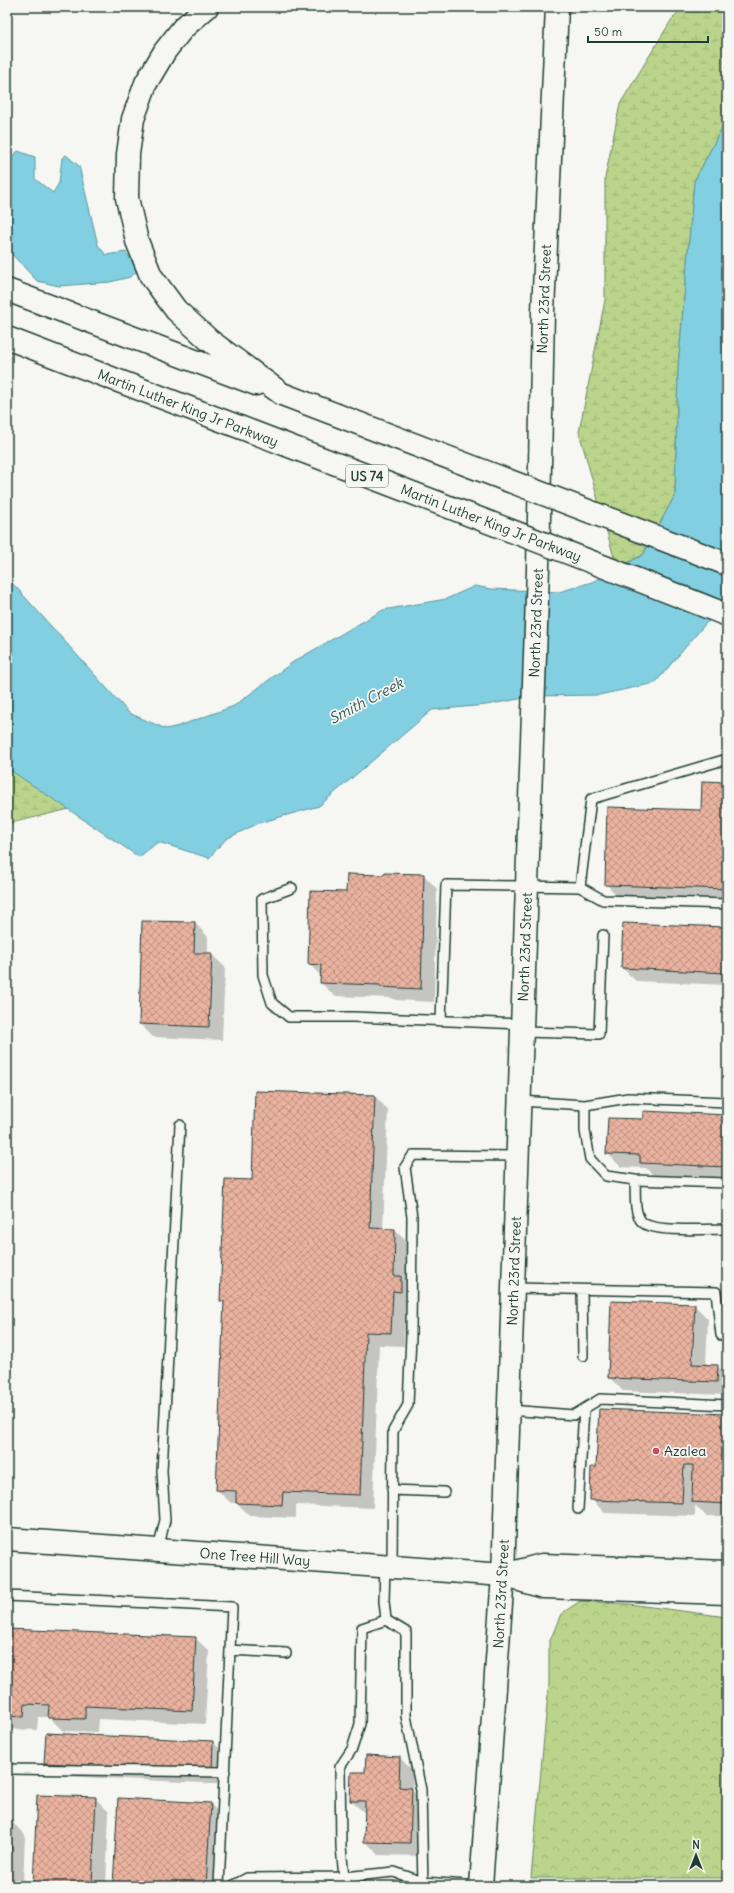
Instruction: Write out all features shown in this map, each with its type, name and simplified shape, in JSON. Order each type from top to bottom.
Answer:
[{"type":"main road","points":[[207,7],[183,28],[165,51],[146,83],[133,119],[128,154],[127,198],[137,241],[151,276],[176,310],[208,340],[282,394]]},
{"type":"main road","name":"North 23rd Street","points":[[481,1886],[503,1575],[533,729],[543,311],[557,7]]},
{"type":"main road","points":[[7,290],[727,564]]},
{"type":"main road","name":"Martin Luther King Jr Parkway","points":[[7,338],[222,422],[583,557],[727,615]]},
{"type":"main road","name":"One Tree Hill Way","points":[[7,1539],[503,1575]]},
{"type":"main road","points":[[503,1575],[542,1565],[727,1572]]},
{"type":"main road","points":[[503,1575],[543,1587],[727,1592]]},
{"type":"lane","points":[[580,887],[592,799],[727,759]]},
{"type":"lane","points":[[440,1021],[446,885],[476,884],[527,887],[580,887],[603,900],[727,904]]},
{"type":"lane","points":[[292,888],[262,900],[263,975],[272,1003],[289,1017],[354,1017],[440,1021],[599,1034],[602,935]]},
{"type":"lane","points":[[520,1101],[585,1105],[628,1098],[727,1102]]},
{"type":"lane","points":[[585,1105],[585,1131],[590,1159],[606,1176],[635,1180],[727,1183]]},
{"type":"lane","points":[[158,1550],[165,1520],[162,1471],[180,1125]]},
{"type":"lane","points":[[386,1620],[384,1601],[388,1566],[393,1431],[408,1405],[411,1336],[412,1217],[405,1167],[413,1155],[518,1156]]},
{"type":"lane","points":[[635,1180],[637,1212],[643,1222],[655,1228],[727,1229]]},
{"type":"lane","points":[[513,1288],[716,1292],[721,1334]]},
{"type":"lane","points":[[582,1290],[583,1356]]},
{"type":"lane","points":[[509,1410],[574,1415],[600,1399],[727,1405]]},
{"type":"lane","points":[[578,1509],[584,1409]]},
{"type":"lane","points":[[392,1490],[444,1492]]},
{"type":"lane","points":[[7,1596],[232,1607],[219,1886]]},
{"type":"lane","points":[[344,1877],[341,1847],[340,1768],[352,1749],[360,1724],[362,1628],[386,1620],[406,1632],[406,1716],[422,1790],[422,1885]]},
{"type":"lane","points":[[230,1650],[286,1653]]},
{"type":"lane","points":[[7,1769],[225,1772]]},
{"type":"lane","points":[[232,1886],[247,1878],[344,1877],[394,1872],[422,1885],[481,1886]]},
{"type":"lane","points":[[344,1877],[360,1886]]},
{"type":"green space","points":[[683,7],[727,7],[727,118],[694,182],[678,368],[675,495],[643,555],[617,568],[579,432],[605,300],[605,178],[620,104],[672,19]]},
{"type":"green space","points":[[7,768],[15,772],[69,809],[7,824]]},
{"type":"green space","points":[[580,1601],[629,1604],[727,1617],[727,1878],[531,1878],[549,1683],[549,1643],[561,1614]]},
{"type":"water","name":"Smith Creek","points":[[727,118],[727,609],[706,623],[655,683],[599,695],[535,696],[486,705],[432,710],[319,806],[259,823],[226,839],[209,858],[158,842],[139,857],[7,768],[7,579],[15,586],[129,713],[166,729],[179,726],[234,706],[293,662],[383,610],[446,599],[475,586],[491,589],[559,592],[592,582],[643,555],[675,495],[678,368],[694,182]]},
{"type":"water","points":[[18,151],[35,157],[35,179],[53,193],[59,183],[62,158],[66,155],[79,166],[98,245],[106,255],[126,252],[138,271],[130,277],[110,282],[59,286],[37,281],[7,249],[7,194],[9,191],[12,157]]},
{"type":"building","points":[[702,781],[727,782],[727,889],[605,885],[607,807],[701,810]]},
{"type":"building","points":[[384,873],[424,874],[421,989],[380,987],[380,985],[320,983],[321,965],[308,964],[310,891],[346,892],[347,874],[384,875]]},
{"type":"building","points":[[142,921],[195,922],[194,953],[212,953],[209,1027],[139,1024]]},
{"type":"building","points":[[623,923],[727,927],[727,973],[621,968]]},
{"type":"building","points":[[255,1091],[375,1095],[370,1228],[395,1229],[394,1276],[401,1276],[401,1292],[393,1291],[391,1333],[366,1332],[360,1495],[283,1492],[282,1505],[236,1503],[236,1491],[216,1490],[224,1301],[220,1301],[225,1179],[252,1180]]},
{"type":"building","points":[[643,1111],[727,1115],[727,1167],[640,1163],[640,1155],[606,1154],[608,1118],[643,1119]]},
{"type":"building","points":[[611,1301],[695,1304],[692,1364],[718,1365],[717,1382],[608,1378]]},
{"type":"building","points":[[599,1409],[727,1414],[727,1504],[692,1502],[693,1465],[684,1465],[682,1503],[590,1500],[591,1467],[596,1467]]},
{"type":"building","points":[[7,1629],[196,1637],[192,1711],[85,1706],[85,1719],[48,1718],[49,1705],[25,1704],[24,1717],[7,1716]]},
{"type":"building","points":[[46,1733],[213,1741],[212,1771],[44,1763]]},
{"type":"building","points":[[366,1755],[400,1757],[399,1787],[412,1788],[410,1843],[364,1842],[365,1801],[350,1801],[351,1772],[365,1772]]},
{"type":"building","points":[[37,1795],[96,1797],[92,1886],[33,1886]]},
{"type":"building","points":[[118,1798],[211,1803],[206,1886],[113,1886]]},
{"type":"building","points":[[7,1820],[12,1820],[10,1886],[7,1886]]},
{"type":"place","name":"Azalea","points":[[656,1451]]}]
